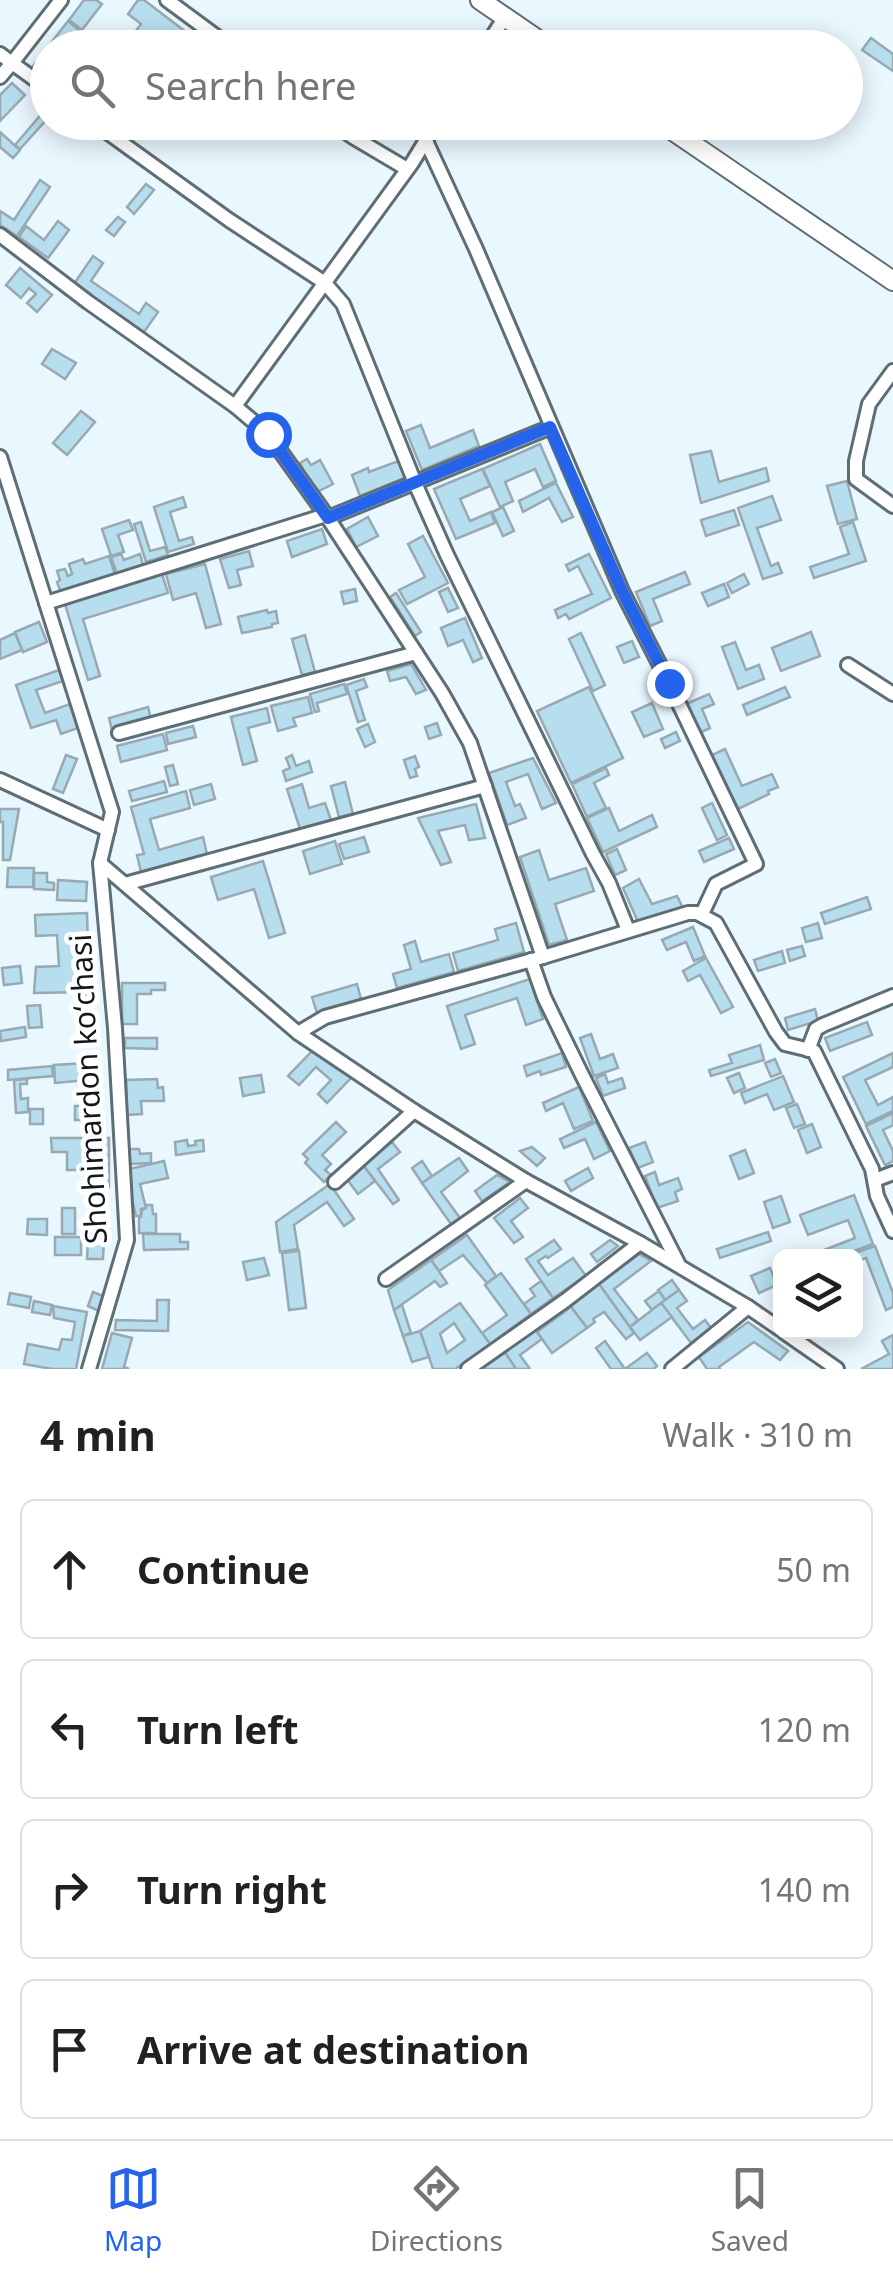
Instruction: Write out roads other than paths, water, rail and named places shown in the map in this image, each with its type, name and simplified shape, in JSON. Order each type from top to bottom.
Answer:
[{"type":"main road","points":[[480,0],[525,30]]},
{"type":"main road","points":[[686,140],[893,282]]},
{"type":"street","points":[[33,30],[61,0]]},
{"type":"street","points":[[167,0],[208,30]]},
{"type":"street","points":[[496,30],[505,16]]},
{"type":"street","points":[[0,77],[6,59],[30,33]]},
{"type":"street","points":[[6,59],[30,76]]},
{"type":"street","points":[[118,140],[229,220],[326,282],[343,304],[447,555],[610,883],[628,930]]},
{"type":"street","points":[[356,140],[407,169]]},
{"type":"street","points":[[235,406],[426,141]]},
{"type":"street","points":[[426,141],[622,591],[756,864],[716,884],[702,914]]},
{"type":"street","points":[[0,234],[268,434],[327,516],[470,744],[537,958],[544,997],[680,1267]]},
{"type":"street","points":[[893,371],[869,404],[856,461],[856,479],[893,506]]},
{"type":"street","points":[[46,602],[327,516],[550,427]]},
{"type":"street","points":[[0,457],[112,812],[108,830],[0,780]]},
{"type":"street","points":[[119,734],[416,653]]},
{"type":"street","points":[[848,664],[893,694]]},
{"type":"street","points":[[125,884],[485,786]]},
{"type":"street","name":"Shohimardon koʻchasi","points":[[90,1369],[127,1240],[100,863],[108,830]]},
{"type":"street","points":[[100,863],[298,1033],[526,1181],[640,1243],[773,1324]]},
{"type":"street","points":[[298,1033],[324,1018],[688,913],[702,914],[716,924],[785,1044],[814,1052],[872,1169],[877,1196],[893,1231]]},
{"type":"street","points":[[808,1050],[822,1025],[893,996]]},
{"type":"street","points":[[335,1182],[414,1111]]},
{"type":"street","points":[[874,1180],[893,1173]]},
{"type":"street","points":[[386,1279],[526,1181]]},
{"type":"street","points":[[468,1369],[640,1243]]},
{"type":"street","points":[[672,1369],[748,1307]]},
{"type":"street","points":[[795,1339],[837,1369]]}]
